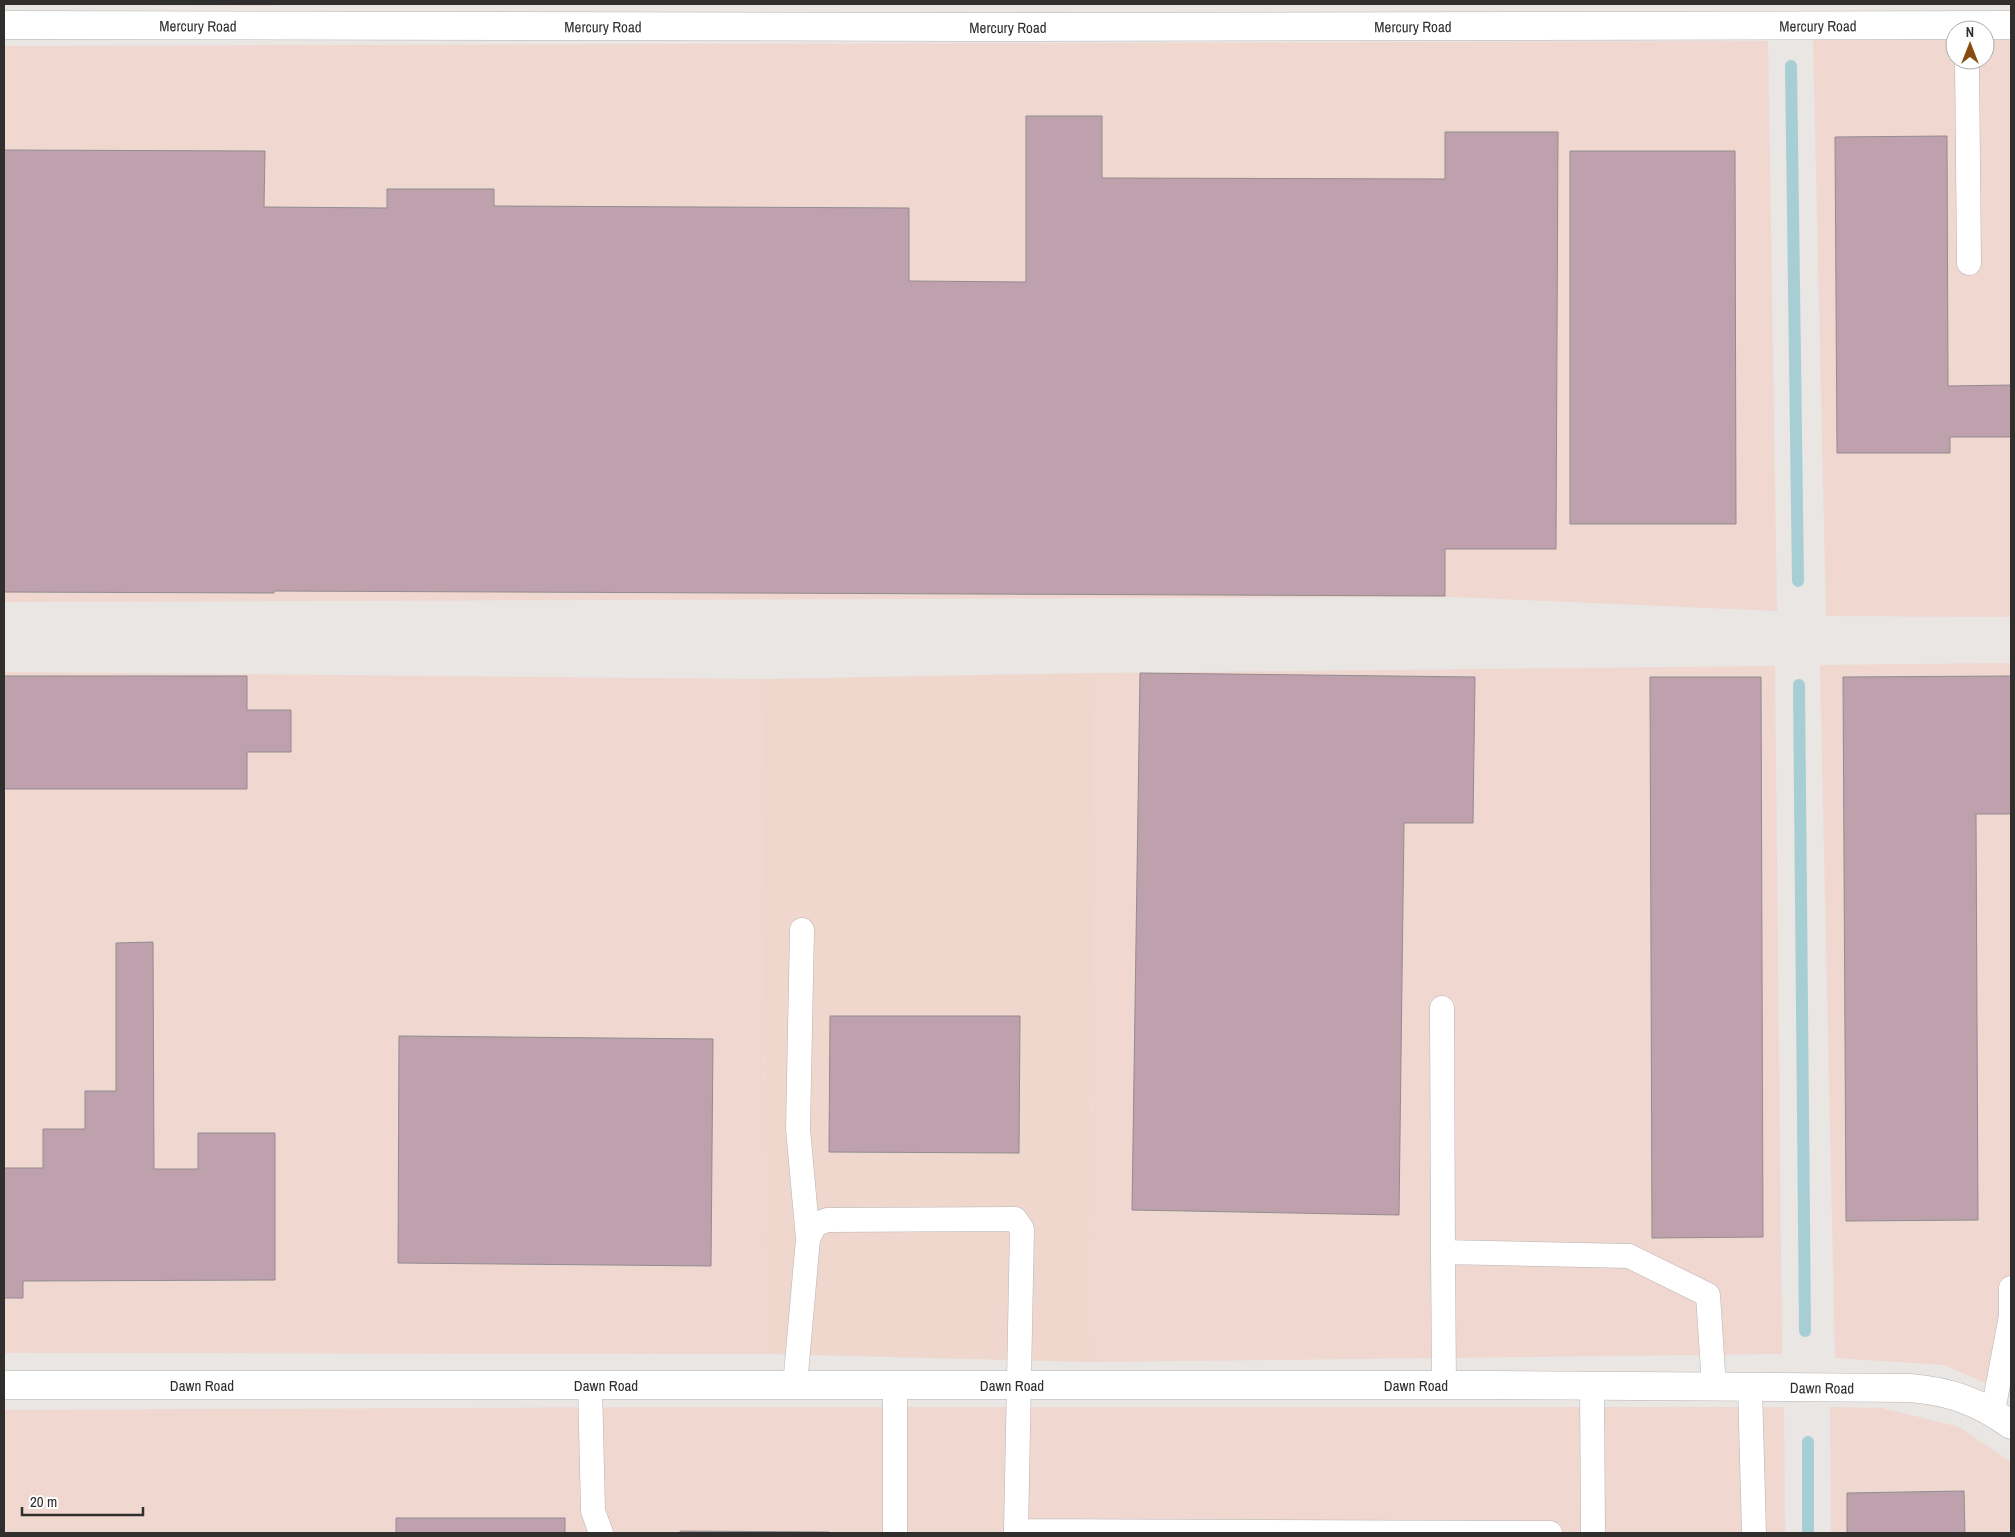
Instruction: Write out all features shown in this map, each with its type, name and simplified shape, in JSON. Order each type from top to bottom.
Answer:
[{"type":"street","name":"Mercury Road","points":[[4,25],[1945,27]]},
{"type":"street","name":"Mercury Road","points":[[1995,26],[2011,25]]},
{"type":"street","name":"Dawn Road","points":[[4,1386],[1592,1385],[1750,1387],[1936,1390],[1962,1397],[2002,1418]]},
{"type":"lane","points":[[1967,70],[1969,262]]},
{"type":"lane","points":[[795,1385],[808,1239],[798,1129],[802,930]]},
{"type":"lane","points":[[1442,1008],[1444,1385]]},
{"type":"lane","points":[[808,1239],[815,1224],[827,1220],[1014,1218],[1022,1229],[1016,1532],[1550,1533]]},
{"type":"lane","points":[[1443,1252],[1629,1256],[1708,1295],[1714,1387]]},
{"type":"lane","points":[[2002,1418],[2011,1316],[2011,1288]]},
{"type":"lane","points":[[590,1385],[593,1511],[602,1533]]},
{"type":"lane","points":[[895,1385],[895,1533]]},
{"type":"lane","points":[[1592,1385],[1592,1533]]},
{"type":"lane","points":[[1750,1387],[1754,1533]]},
{"type":"shaded area","points":[[275,4],[275,6],[96,5]]},
{"type":"shaded area","points":[[1813,37],[1945,39],[1945,70],[1995,70],[1995,40],[2011,40],[2011,617],[1826,616]]},
{"type":"shaded area","points":[[1768,41],[1777,611],[1454,597],[4,602],[4,46]]},
{"type":"shaded area","points":[[2011,663],[2011,1394],[1944,1365],[1835,1358],[1820,665]]},
{"type":"shaded area","points":[[1775,666],[1782,1354],[1090,1362],[1094,673]]},
{"type":"shaded area","points":[[4,672],[761,679],[767,1354],[4,1353]]},
{"type":"shaded area","points":[[1094,673],[1090,1362],[767,1354],[761,679]]},
{"type":"shaded area","points":[[673,1407],[1784,1407],[1785,1533],[4,1533],[4,1410]]},
{"type":"shaded area","points":[[1830,1407],[1882,1408],[1959,1427],[2011,1462],[2011,1533],[1831,1533]]},
{"type":"building","points":[[1026,116],[1102,116],[1102,178],[1445,179],[1445,132],[1558,132],[1556,549],[1445,549],[1445,596],[274,591],[274,593],[4,592],[4,150],[265,151],[264,207],[387,208],[387,189],[494,189],[494,206],[909,208],[909,281],[1026,282]]},
{"type":"building","points":[[1947,136],[1948,386],[2011,385],[2011,437],[1950,437],[1950,453],[1837,453],[1835,137]]},
{"type":"building","points":[[1570,151],[1735,151],[1736,524],[1570,524]]},
{"type":"building","points":[[1140,673],[1475,677],[1473,823],[1404,823],[1399,1215],[1132,1210]]},
{"type":"building","points":[[4,676],[247,676],[247,710],[291,710],[291,752],[247,752],[247,789],[4,789]]},
{"type":"building","points":[[2011,676],[2011,814],[1976,814],[1978,1220],[1846,1221],[1843,677]]},
{"type":"building","points":[[1650,677],[1761,677],[1763,1237],[1652,1238]]},
{"type":"building","points":[[153,942],[154,1169],[198,1169],[198,1133],[275,1133],[275,1280],[23,1281],[23,1298],[4,1298],[4,1168],[43,1168],[43,1129],[85,1129],[85,1091],[116,1091],[116,943]]},
{"type":"building","points":[[830,1016],[1020,1016],[1019,1153],[829,1152]]},
{"type":"building","points":[[399,1036],[713,1039],[711,1266],[398,1263]]},
{"type":"building","points":[[1964,1491],[1965,1533],[1847,1533],[1847,1493]]},
{"type":"building","points":[[396,1518],[565,1518],[565,1533],[396,1533]]},
{"type":"building","points":[[680,1531],[829,1532],[829,1533],[680,1533]]},
{"type":"waterway","points":[[1791,66],[1798,581]]},
{"type":"waterway","points":[[1799,685],[1805,1331]]},
{"type":"waterway","points":[[1808,1442],[1808,1533]]}]
